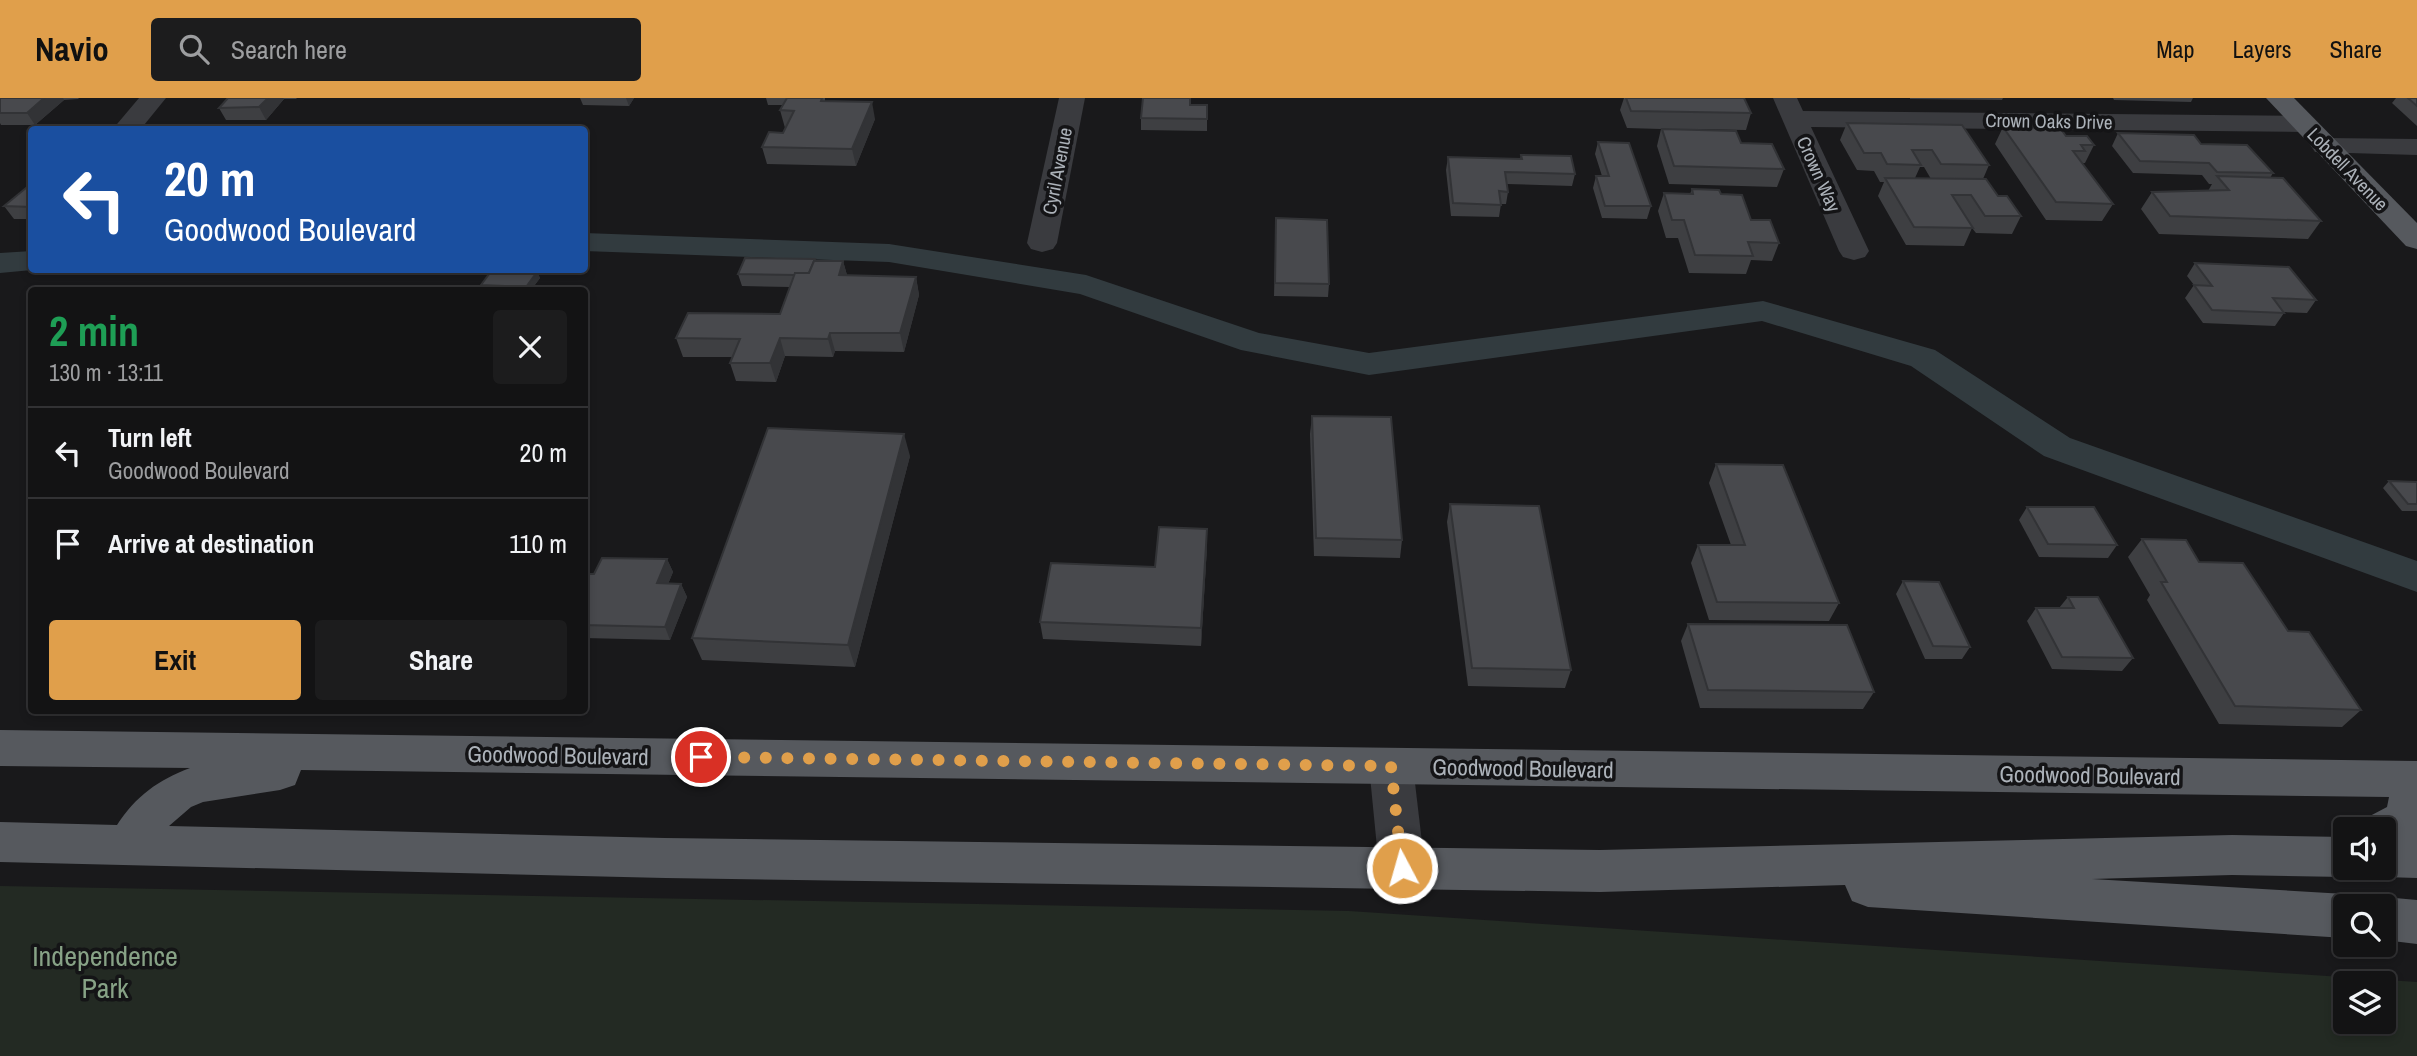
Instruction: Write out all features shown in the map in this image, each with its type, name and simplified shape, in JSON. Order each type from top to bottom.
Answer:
[{"type":"main road","name":"Lobdell Avenue","points":[[2279,98],[2417,240]]},
{"type":"main road","name":"Goodwood Boulevard","points":[[0,748],[2415,779]]},
{"type":"main road","points":[[130,844],[157,806],[199,782],[421,754]]},
{"type":"main road","points":[[2396,829],[2408,816],[2415,779]]},
{"type":"main road","points":[[2232,855],[2333,839]]},
{"type":"main road","points":[[0,842],[665,858],[1601,871],[2232,855],[2333,857]]},
{"type":"main road","points":[[2396,857],[2417,858]]},
{"type":"main road","points":[[1601,871],[2333,915]]},
{"type":"main road","points":[[2396,920],[2417,922]]},
{"type":"street","points":[[128,126],[153,98]]},
{"type":"street","name":"Cyril Avenue","points":[[1042,243],[1072,98]]},
{"type":"street","name":"Crown Oaks Drive","points":[[1789,108],[2304,124]]},
{"type":"street","name":"Crown Way","points":[[1789,108],[1854,251]]},
{"type":"street","points":[[2325,146],[2417,147]]},
{"type":"street","points":[[1391,766],[1402,868]]},
{"type":"green space","name":"Independence Park","points":[[0,886],[1349,911],[2333,976],[2333,1034],[2396,1034],[2396,981],[2417,982],[2417,1056],[0,1056]]},
{"type":"building","points":[[0,98],[44,98],[27,113],[0,113]]},
{"type":"building","points":[[228,98],[268,98],[259,107],[219,108]]},
{"type":"building","points":[[787,98],[872,102],[852,149],[762,147],[769,132],[783,133],[794,111],[780,110]]},
{"type":"building","points":[[1143,98],[1190,98],[1190,105],[1207,105],[1207,119],[1141,118]]},
{"type":"building","points":[[1626,98],[1744,98],[1751,113],[1631,111]]},
{"type":"building","points":[[2408,98],[2417,98],[2417,106]]},
{"type":"building","points":[[1847,123],[1962,125],[1989,165],[1941,164],[1932,150],[1912,150],[1921,165],[1887,164],[1881,153],[1864,153]]},
{"type":"building","points":[[2003,127],[2060,128],[2066,136],[2087,136],[2094,145],[2081,145],[2085,151],[2073,151],[2113,204],[2056,202]]},
{"type":"building","points":[[1662,129],[1736,131],[1741,143],[1772,144],[1784,169],[1674,166]]},
{"type":"building","points":[[2118,133],[2194,135],[2201,144],[2247,145],[2273,173],[2217,172],[2209,163],[2140,161]]},
{"type":"building","points":[[1598,142],[1629,143],[1651,206],[1605,206],[1596,176],[1609,176]]},
{"type":"building","points":[[1521,155],[1571,156],[1575,174],[1505,172],[1508,192],[1499,191],[1501,205],[1453,203],[1448,157],[1522,159]]},
{"type":"building","points":[[2217,176],[2283,178],[2321,221],[2170,216],[2152,192],[2229,190]]},
{"type":"building","points":[[1885,178],[1986,179],[1998,196],[2007,196],[2021,216],[1985,216],[1971,195],[1952,195],[1973,228],[1914,227]]},
{"type":"building","points":[[28,186],[28,207],[4,206]]},
{"type":"building","points":[[1692,189],[1719,190],[1721,194],[1742,195],[1751,220],[1770,220],[1779,243],[1748,242],[1753,256],[1695,255],[1684,220],[1672,220],[1664,193],[1693,194]]},
{"type":"building","points":[[1276,218],[1327,220],[1329,284],[1275,283]]},
{"type":"building","points":[[745,258],[815,259],[809,273],[738,274]]},
{"type":"building","points":[[814,261],[843,261],[839,275],[916,277],[900,333],[830,333],[828,339],[780,338],[770,363],[730,363],[740,339],[676,338],[688,313],[780,314],[795,273],[809,273]]},
{"type":"building","points":[[2195,263],[2289,267],[2316,300],[2273,298],[2284,313],[2212,310],[2194,285],[2212,286]]},
{"type":"building","points":[[490,273],[536,273],[526,287],[481,285]]},
{"type":"building","points":[[1312,416],[1391,417],[1402,540],[1316,538]]},
{"type":"building","points":[[768,428],[904,434],[848,645],[692,638]]},
{"type":"building","points":[[1716,464],[1783,465],[1839,603],[1717,602],[1698,545],[1745,545]]},
{"type":"building","points":[[2389,481],[2417,482],[2417,504],[2408,504]]},
{"type":"building","points":[[1450,504],[1539,506],[1571,670],[1472,668]]},
{"type":"building","points":[[2027,507],[2094,507],[2117,545],[2048,544]]},
{"type":"building","points":[[1159,527],[1207,529],[1201,628],[1040,622],[1051,563],[1155,567]]},
{"type":"building","points":[[2142,539],[2186,540],[2199,562],[2243,563],[2288,631],[2309,632],[2361,710],[2235,706],[2161,582],[2167,582]]},
{"type":"building","points":[[602,558],[667,559],[657,583],[681,584],[665,627],[588,625],[588,574],[594,574]]},
{"type":"building","points":[[1903,581],[1939,582],[1970,647],[1933,646]]},
{"type":"building","points":[[2068,597],[2098,597],[2133,658],[2062,657],[2036,608],[2074,608]]},
{"type":"building","points":[[1688,624],[1847,625],[1874,692],[1708,690]]},
{"type":"waterway","points":[[588,242],[889,253],[1086,285],[1253,343],[1369,364],[1763,311],[1923,358],[2057,447],[2417,577]]},
{"type":"waterway","points":[[0,263],[28,260]]},
{"type":"route","points":[[701,757],[1391,766],[1402,868]]}]
